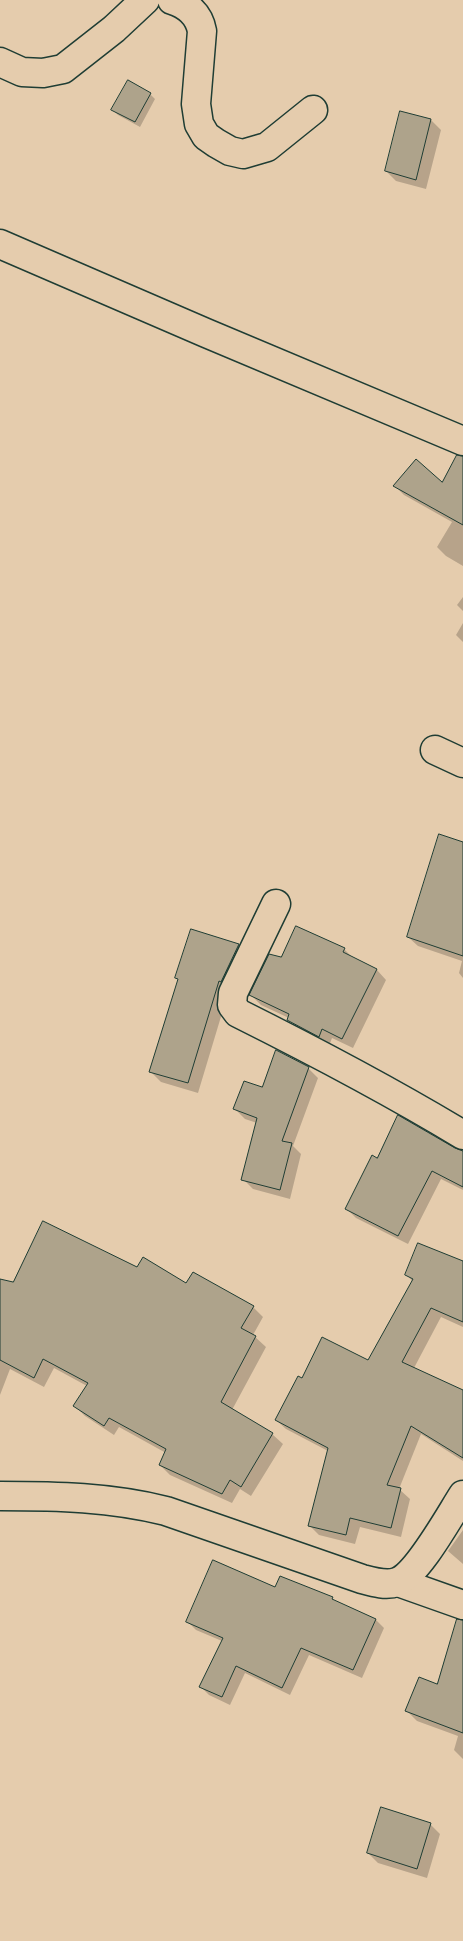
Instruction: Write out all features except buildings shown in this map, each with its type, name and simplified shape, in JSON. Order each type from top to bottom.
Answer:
[{"type":"street","points":[[0,62],[22,72],[43,73],[63,69],[114,29],[145,0]]},
{"type":"street","points":[[172,0],[193,12],[200,20],[202,31],[196,104],[199,124],[206,136],[230,151],[243,154],[267,147],[313,110]]},
{"type":"street","points":[[0,244],[206,333],[463,440]]},
{"type":"street","points":[[436,750],[463,763]]},
{"type":"street","points":[[276,904],[233,994],[232,1005],[238,1013],[307,1047],[403,1099],[463,1135]]},
{"type":"street","points":[[398,1582],[412,1570],[424,1554],[463,1495]]},
{"type":"street","points":[[0,1496],[60,1496],[117,1500],[140,1504],[166,1511],[362,1579],[383,1584],[398,1582],[463,1605]]}]
